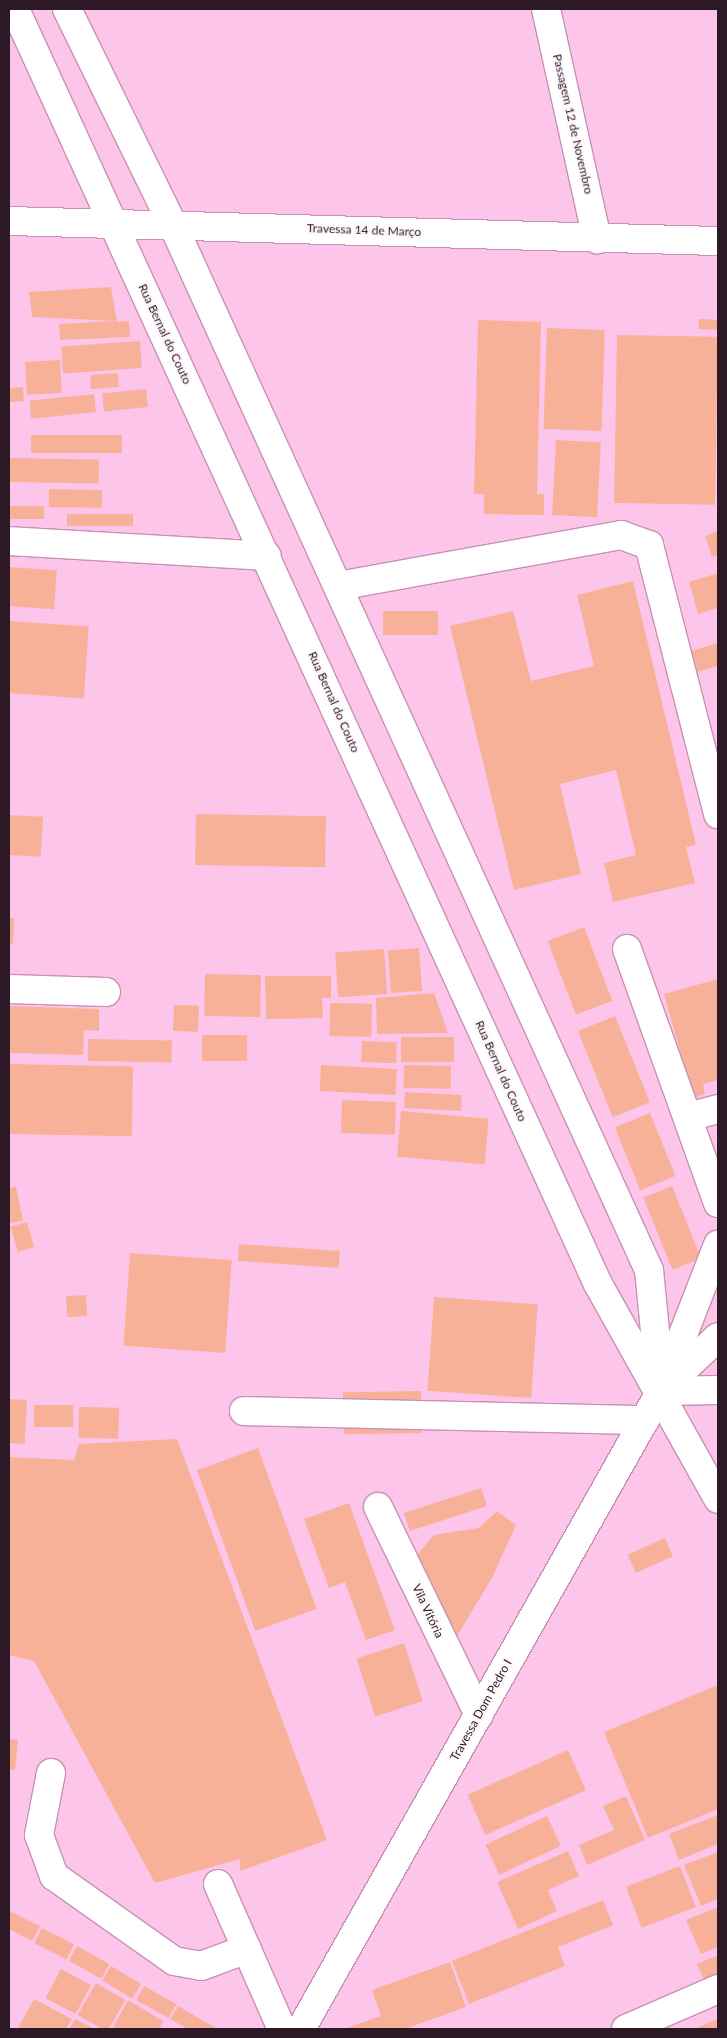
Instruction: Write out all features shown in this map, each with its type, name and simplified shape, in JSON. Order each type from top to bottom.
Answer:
[{"type":"street","name":"Rua Bernal do Couto","points":[[15,9],[267,556],[598,1284],[661,1391],[718,1499]]},
{"type":"street","name":"Rua Bernal do Couto","points":[[67,9],[172,223],[649,1270],[661,1391]]},
{"type":"street","name":"Passagem 12 de Novembro","points":[[546,9],[598,239]]},
{"type":"street","name":"Travessa 14 de Março","points":[[9,221],[172,223],[598,239],[718,241]]},
{"type":"street","points":[[338,586],[621,535],[638,538],[649,545],[718,814]]},
{"type":"street","points":[[9,541],[267,556]]},
{"type":"street","points":[[627,949],[718,1203]]},
{"type":"street","points":[[9,989],[106,992]]},
{"type":"street","points":[[688,1117],[718,1109]]},
{"type":"street","points":[[661,1391],[718,1245]]},
{"type":"street","points":[[661,1391],[718,1336]]},
{"type":"street","points":[[661,1391],[718,1390]]},
{"type":"street","name":"Travessa Dom Pedro I","points":[[301,2029],[661,1391]]},
{"type":"street","points":[[244,1411],[645,1420]]},
{"type":"street","name":"Vila Vitória","points":[[378,1506],[479,1714]]},
{"type":"street","points":[[51,1773],[39,1835],[54,1876],[174,1961],[201,1966],[247,1949]]},
{"type":"street","points":[[218,1884],[282,2029]]},
{"type":"street","points":[[626,2029],[718,1989]]},
{"type":"building","points":[[111,287],[117,322],[129,321],[130,337],[60,340],[59,324],[115,321],[32,317],[29,292]]},
{"type":"building","points":[[699,319],[718,320],[717,330],[698,329]]},
{"type":"building","points":[[478,320],[541,322],[537,494],[544,494],[544,515],[484,514],[484,494],[474,494]]},
{"type":"building","points":[[547,328],[605,330],[601,431],[543,429]]},
{"type":"building","points":[[617,335],[718,337],[715,505],[614,503]]},
{"type":"building","points":[[140,341],[142,368],[63,373],[61,347]]},
{"type":"building","points":[[60,360],[62,393],[27,395],[25,362]]},
{"type":"building","points":[[118,373],[119,387],[91,389],[90,375]]},
{"type":"building","points":[[23,387],[24,401],[10,402],[9,388]]},
{"type":"building","points":[[146,389],[148,407],[104,412],[102,394]]},
{"type":"building","points":[[94,394],[96,412],[31,419],[29,401]]},
{"type":"building","points":[[31,435],[122,435],[122,453],[31,453]]},
{"type":"building","points":[[556,440],[601,442],[597,517],[552,515]]},
{"type":"building","points":[[10,458],[99,460],[99,484],[10,482]]},
{"type":"building","points":[[49,489],[102,490],[102,508],[49,507]]},
{"type":"building","points":[[9,506],[44,506],[44,519],[9,519]]},
{"type":"building","points":[[67,514],[133,514],[133,526],[67,526]]},
{"type":"building","points":[[718,531],[718,555],[712,557],[705,536]]},
{"type":"building","points":[[9,567],[57,570],[54,609],[9,606]]},
{"type":"building","points":[[718,573],[718,608],[698,614],[689,582]]},
{"type":"building","points":[[633,581],[696,845],[686,847],[695,883],[613,902],[604,863],[636,855],[616,770],[560,784],[581,874],[514,890],[450,626],[513,611],[531,681],[594,666],[577,595]]},
{"type":"building","points":[[383,611],[438,611],[438,635],[383,635]]},
{"type":"building","points":[[9,621],[89,627],[84,698],[9,693]]},
{"type":"building","points":[[718,643],[718,666],[687,675],[681,654]]},
{"type":"building","points":[[196,814],[326,816],[325,867],[195,865]]},
{"type":"building","points":[[9,815],[43,817],[41,857],[9,855]]},
{"type":"building","points":[[9,918],[14,918],[13,944],[9,944]]},
{"type":"building","points":[[584,927],[612,1001],[576,1015],[548,941]]},
{"type":"building","points":[[419,948],[422,991],[391,993],[388,950]]},
{"type":"building","points":[[384,949],[387,994],[338,997],[335,952]]},
{"type":"building","points":[[205,974],[261,975],[260,1017],[204,1016]]},
{"type":"building","points":[[265,976],[331,976],[331,998],[322,998],[323,1018],[266,1019]]},
{"type":"building","points":[[718,979],[718,1080],[703,1084],[705,1094],[693,1098],[664,994]]},
{"type":"building","points":[[434,993],[448,1033],[377,1034],[376,998]]},
{"type":"building","points":[[330,1003],[372,1004],[371,1037],[329,1036]]},
{"type":"building","points":[[174,1005],[199,1006],[198,1032],[173,1031]]},
{"type":"building","points":[[9,1006],[99,1009],[99,1031],[84,1030],[83,1055],[9,1053]]},
{"type":"building","points":[[615,1016],[650,1102],[613,1117],[578,1031]]},
{"type":"building","points":[[202,1035],[247,1035],[247,1061],[202,1061]]},
{"type":"building","points":[[401,1037],[454,1037],[454,1062],[401,1062]]},
{"type":"building","points":[[88,1039],[172,1040],[172,1062],[88,1061]]},
{"type":"building","points":[[362,1041],[397,1042],[396,1063],[361,1062]]},
{"type":"building","points":[[9,1064],[133,1066],[132,1136],[9,1134]]},
{"type":"building","points":[[321,1065],[397,1069],[396,1095],[320,1091]]},
{"type":"building","points":[[404,1065],[451,1066],[451,1089],[404,1088]]},
{"type":"building","points":[[405,1092],[462,1095],[461,1111],[404,1108]]},
{"type":"building","points":[[342,1100],[396,1102],[395,1135],[341,1133]]},
{"type":"building","points":[[401,1111],[489,1119],[485,1164],[397,1157]]},
{"type":"building","points":[[650,1113],[675,1176],[640,1190],[615,1127]]},
{"type":"building","points":[[672,1186],[701,1258],[672,1270],[643,1198]]},
{"type":"building","points":[[16,1187],[23,1221],[9,1223],[9,1188]]},
{"type":"building","points":[[27,1222],[34,1247],[18,1252],[11,1227]]},
{"type":"building","points":[[239,1244],[340,1251],[339,1268],[238,1261]]},
{"type":"building","points":[[130,1253],[232,1260],[225,1353],[124,1346]]},
{"type":"building","points":[[86,1295],[87,1316],[67,1317],[66,1296]]},
{"type":"building","points":[[434,1297],[538,1304],[531,1398],[427,1391]]},
{"type":"building","points":[[421,1391],[422,1433],[344,1434],[343,1392]]},
{"type":"building","points":[[9,1399],[27,1400],[25,1444],[9,1443]]},
{"type":"building","points":[[34,1405],[73,1405],[73,1427],[34,1427]]},
{"type":"building","points":[[79,1407],[119,1408],[118,1439],[78,1438]]},
{"type":"building","points":[[177,1439],[327,1840],[240,1871],[240,1859],[155,1883],[34,1661],[9,1655],[9,1457],[74,1460],[79,1444]]},
{"type":"building","points":[[258,1448],[316,1609],[255,1631],[197,1470]]},
{"type":"building","points":[[481,1488],[487,1506],[410,1531],[404,1513]]},
{"type":"building","points":[[349,1503],[395,1630],[366,1640],[345,1582],[329,1588],[304,1519]]},
{"type":"building","points":[[497,1511],[516,1525],[492,1578],[454,1641],[410,1563],[434,1535],[479,1528]]},
{"type":"building","points":[[665,1538],[673,1556],[636,1573],[628,1555]]},
{"type":"building","points":[[404,1643],[423,1701],[375,1716],[356,1658]]},
{"type":"building","points":[[718,1685],[718,1809],[648,1838],[604,1732]]},
{"type":"building","points":[[9,1739],[18,1740],[15,1770],[9,1769]]},
{"type":"building","points":[[568,1750],[586,1790],[485,1835],[468,1795]]},
{"type":"building","points":[[626,1796],[645,1840],[587,1865],[579,1845],[614,1830],[603,1806]]},
{"type":"building","points":[[718,1815],[718,1844],[679,1860],[669,1834]]},
{"type":"building","points":[[547,1816],[561,1846],[499,1875],[485,1845]]},
{"type":"building","points":[[568,1851],[579,1876],[548,1890],[557,1911],[518,1929],[497,1882]]},
{"type":"building","points":[[718,1852],[718,1899],[701,1906],[684,1865]]},
{"type":"building","points":[[680,1866],[696,1907],[642,1928],[626,1887]]},
{"type":"building","points":[[603,1900],[613,1925],[558,1947],[565,1966],[469,2004],[452,1961]]},
{"type":"building","points":[[718,1907],[718,1947],[701,1954],[686,1920]]},
{"type":"building","points":[[9,1911],[40,1926],[32,1941],[9,1929]]},
{"type":"building","points":[[42,1928],[74,1944],[66,1959],[34,1943]]},
{"type":"building","points":[[77,1946],[109,1964],[101,1979],[69,1961]]},
{"type":"building","points":[[718,1955],[718,1982],[707,1987],[697,1964]]},
{"type":"building","points":[[450,1962],[466,2007],[405,2029],[344,2029],[381,2016],[372,1990]]},
{"type":"building","points":[[111,1966],[141,1984],[132,1999],[102,1981]]},
{"type":"building","points":[[61,1969],[91,1985],[76,2014],[46,1998]]},
{"type":"building","points":[[96,1983],[125,2000],[109,2029],[102,2029],[78,2015]]},
{"type":"building","points":[[144,1986],[176,2004],[169,2018],[136,2000]]},
{"type":"building","points":[[34,1999],[72,2019],[66,2029],[18,2028]]},
{"type":"building","points":[[128,2000],[163,2021],[159,2029],[112,2029]]},
{"type":"building","points":[[178,2006],[218,2029],[188,2029],[170,2019]]},
{"type":"building","points":[[75,2019],[95,2029],[69,2029]]},
{"type":"building","points":[[718,2019],[718,2029],[694,2029]]}]
